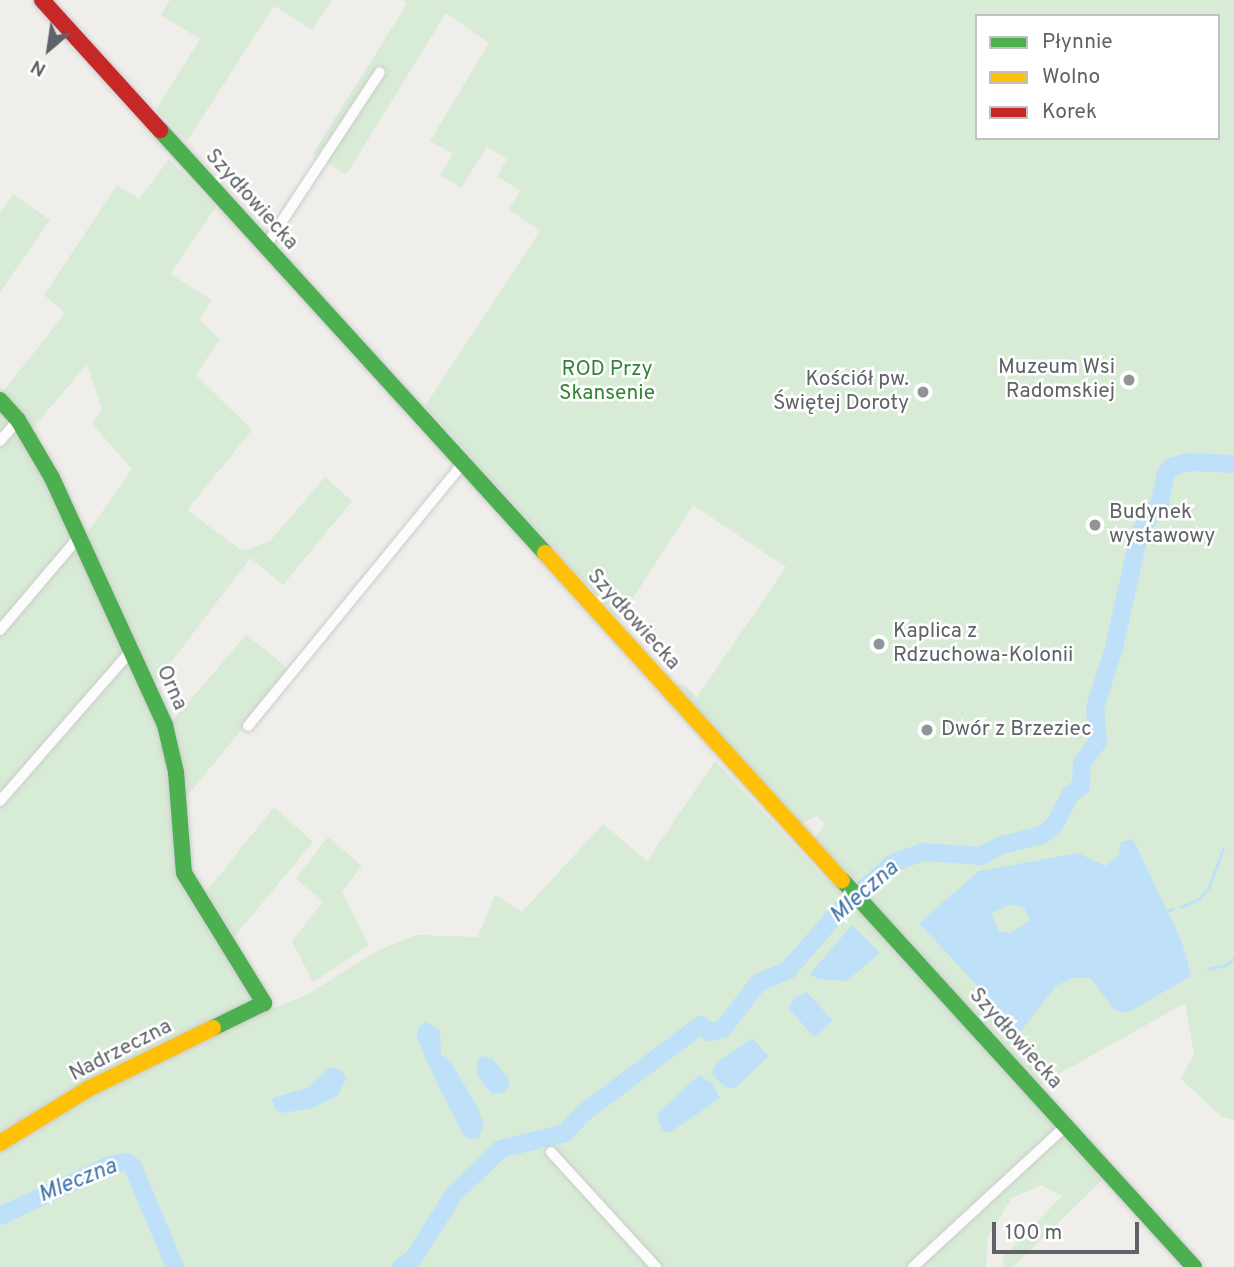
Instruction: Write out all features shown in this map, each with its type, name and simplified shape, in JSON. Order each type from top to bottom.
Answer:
[{"type":"street","name":"Szydłowiecka","points":[[41,0],[1194,1267]]},
{"type":"street","points":[[265,247],[380,72]]},
{"type":"street","name":"Orna","points":[[0,400],[18,420],[52,478],[165,724],[176,772],[184,873],[264,1003]]},
{"type":"street","points":[[0,441],[18,420]]},
{"type":"street","points":[[248,726],[463,463]]},
{"type":"street","points":[[0,630],[78,538]]},
{"type":"street","points":[[0,801],[131,651]]},
{"type":"street","name":"Nadrzeczna","points":[[0,1143],[88,1089],[264,1003]]},
{"type":"street","points":[[914,1267],[1066,1126]]},
{"type":"street","points":[[551,1152],[656,1267]]},
{"type":"green space","points":[[170,0],[332,0],[312,30],[274,6],[187,141],[156,110],[200,39],[161,15]]},
{"type":"green space","name":"ROD Przy Skansenie","points":[[403,0],[1234,0],[1234,1120],[1222,1117],[1181,1079],[1194,1054],[1185,1003],[1034,1088],[1066,1123],[907,1267],[0,1267],[0,405],[47,477],[163,732],[172,772],[176,865],[265,1004],[274,1008],[308,994],[377,951],[416,935],[478,937],[495,894],[522,912],[603,824],[647,861],[715,761],[822,876],[849,895],[861,885],[814,839],[825,825],[818,816],[801,823],[675,684],[685,686],[697,697],[786,567],[693,505],[619,620],[425,406],[540,231],[509,209],[520,191],[497,176],[507,159],[487,147],[461,188],[440,175],[453,154],[430,141],[489,43],[446,13],[346,175],[313,153],[407,4]]},
{"type":"green space","points":[[169,159],[216,207],[170,274],[212,300],[199,320],[220,339],[196,375],[252,430],[187,510],[242,551],[270,541],[325,477],[352,501],[283,585],[250,558],[151,689],[83,539],[132,469],[92,424],[102,409],[87,364],[33,428],[2,393],[65,313],[44,295],[117,185],[139,199]]},
{"type":"green space","points":[[13,194],[50,220],[0,292],[0,213]]},
{"type":"green space","points":[[246,635],[290,670],[184,800],[168,726]]},
{"type":"green space","points":[[274,807],[313,842],[229,943],[203,896]]},
{"type":"green space","points":[[328,837],[362,866],[342,892],[369,945],[313,982],[292,941],[323,901],[296,879]]},
{"type":"green space","points":[[1062,1137],[1102,1180],[1013,1267],[1003,1267],[1003,1257],[1062,1196],[1041,1185],[1012,1198],[988,1236],[986,1267],[920,1267]]},
{"type":"water","points":[[1133,839],[1182,942],[1191,976],[1127,1013],[1115,1010],[1090,978],[1072,978],[1056,986],[1020,1032],[919,923],[979,871],[1078,853],[1105,866],[1119,855],[1121,842]],"holes":[[[1011,904],[1024,908],[1030,920],[1010,933],[998,931],[992,913]]]},
{"type":"water","points":[[852,925],[880,953],[847,981],[818,979],[810,974]]},
{"type":"water","points":[[807,992],[833,1021],[814,1037],[788,1008],[795,997]]},
{"type":"water","points":[[426,1021],[440,1031],[441,1054],[451,1062],[477,1107],[484,1124],[479,1138],[469,1139],[463,1134],[438,1086],[417,1038],[418,1028]]},
{"type":"water","points":[[752,1038],[769,1056],[735,1088],[725,1087],[712,1074],[715,1064]]},
{"type":"water","points":[[482,1056],[492,1058],[509,1079],[509,1087],[503,1093],[491,1093],[477,1075],[477,1061]]},
{"type":"water","points":[[330,1067],[343,1071],[346,1079],[338,1095],[313,1108],[283,1113],[275,1110],[272,1098],[307,1088]]},
{"type":"water","points":[[699,1075],[712,1083],[720,1098],[669,1133],[662,1130],[657,1114]]},
{"type":"waterway","name":"Mleczna","points":[[401,1267],[413,1259],[454,1194],[501,1149],[565,1133],[581,1115],[701,1025],[710,1032],[723,1029],[758,983],[788,970],[841,909],[893,863],[923,852],[981,856],[1002,845],[1042,835],[1055,824],[1070,795],[1081,786],[1082,763],[1098,742],[1095,708],[1114,648],[1139,534],[1160,502],[1166,474],[1171,467],[1189,462],[1234,464]]},
{"type":"waterway","points":[[1181,907],[1200,898],[1209,887],[1223,849]]},
{"type":"waterway","points":[[1166,911],[1173,909]]},
{"type":"waterway","points":[[1208,969],[1226,965],[1234,958]]},
{"type":"waterway","name":"Mleczna","points":[[0,1216],[112,1164],[127,1162],[133,1167],[175,1267]]},
{"type":"traffic: fast","points":[[160,130],[545,553]]},
{"type":"traffic: fast","points":[[0,400],[18,420],[52,478],[165,725],[176,772],[184,873],[264,1003],[213,1028]]},
{"type":"traffic: fast","points":[[842,880],[1194,1267]]},
{"type":"traffic: slow","points":[[545,553],[842,880]]},
{"type":"traffic: slow","points":[[0,1143],[88,1089],[213,1028]]},
{"type":"traffic: jam","points":[[42,0],[160,130]]},
{"type":"place","name":"Muzeum Wsi Radomskiej","points":[[1129,380]]},
{"type":"place","name":"Kościół pw. Świętej Doroty","points":[[923,392]]},
{"type":"place","name":"Budynek wystawowy","points":[[1095,525]]},
{"type":"place","name":"Kaplica z Rdzuchowa-Kolonii","points":[[879,644]]},
{"type":"place","name":"Dwór z Brzeziec","points":[[927,730]]}]
